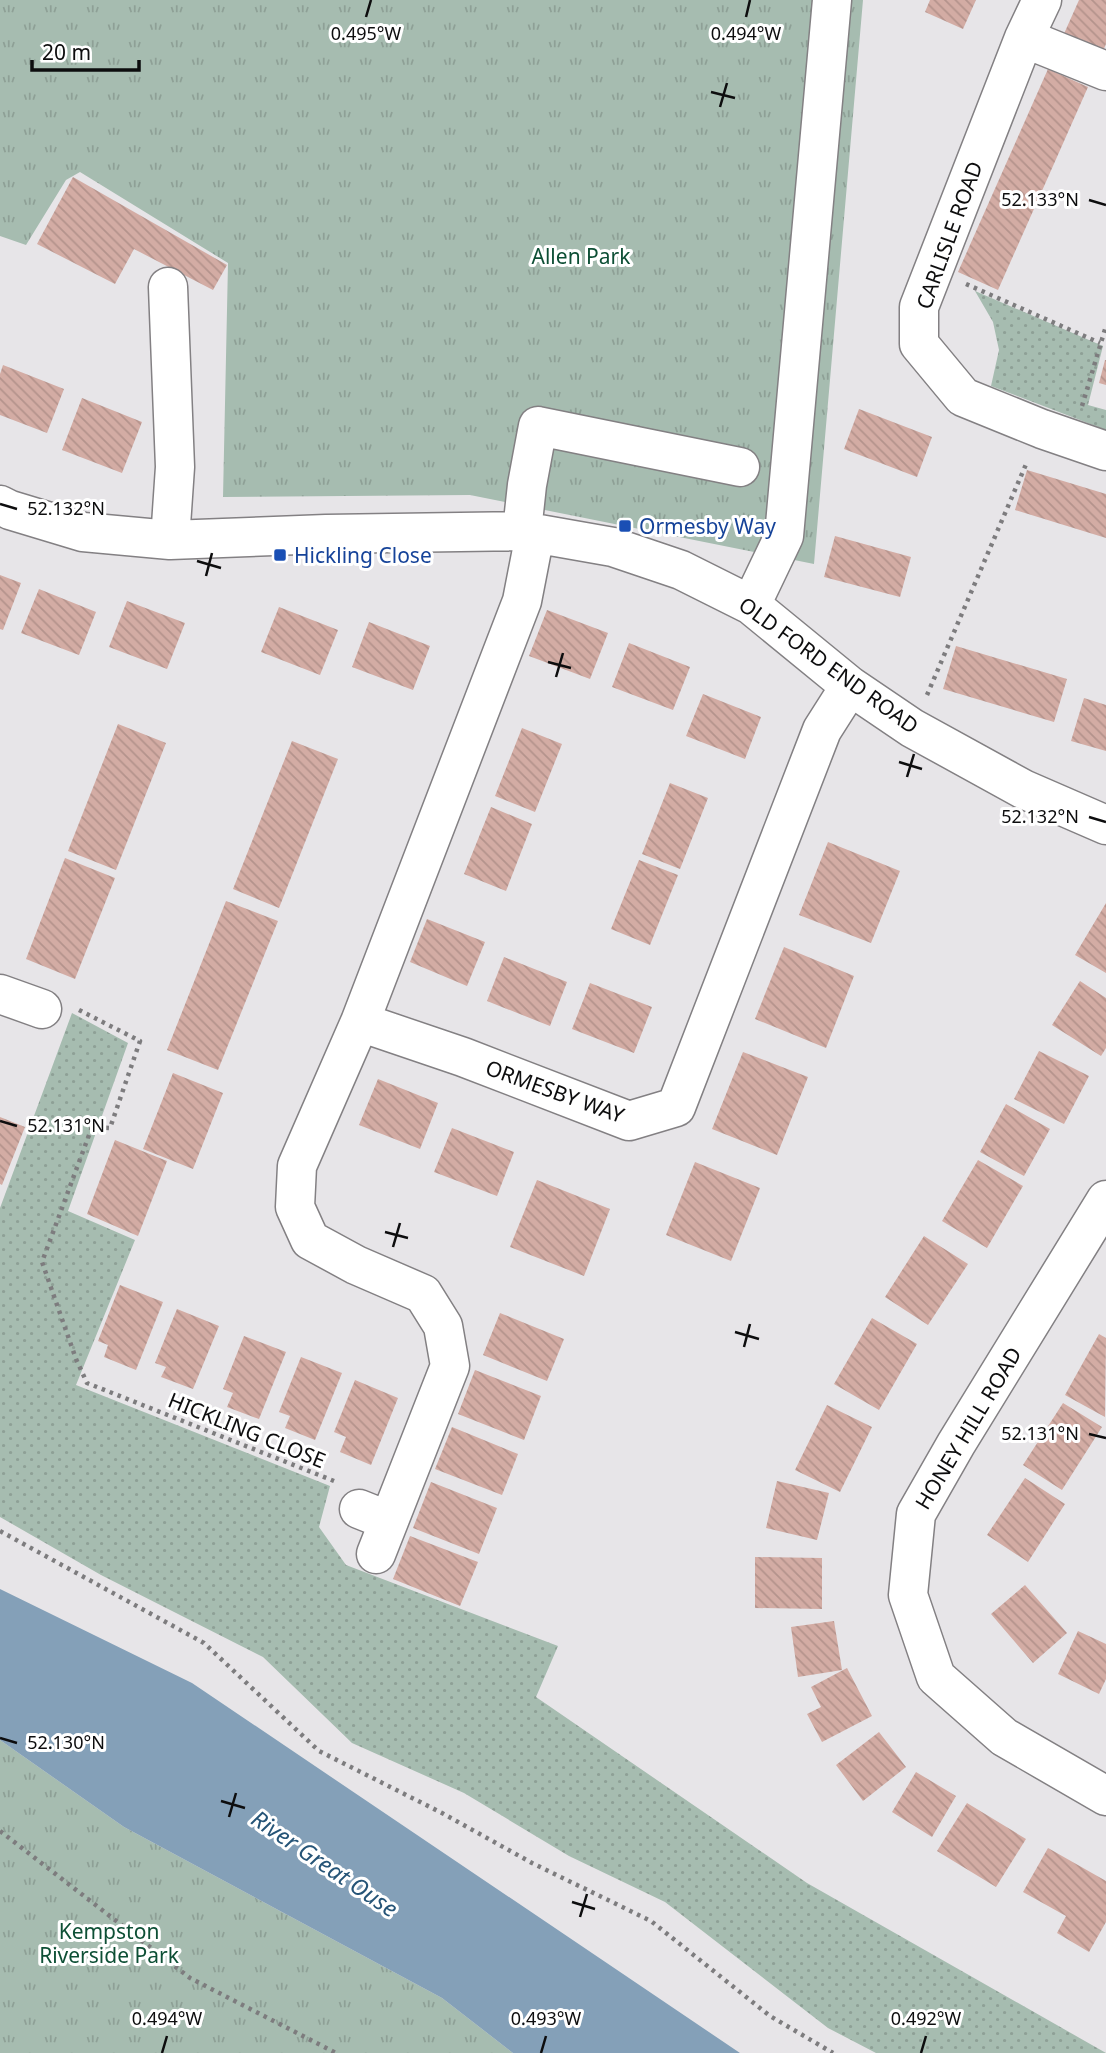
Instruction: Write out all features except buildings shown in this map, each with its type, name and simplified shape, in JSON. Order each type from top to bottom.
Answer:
[{"type":"street","points":[[751,605],[785,536],[832,0]]},
{"type":"street","name":"CARLISLE ROAD","points":[[1042,0],[1024,38],[919,307],[919,344],[963,397],[1073,439]]},
{"type":"street","points":[[1024,38],[1106,71]]},
{"type":"street","points":[[168,287],[175,467],[170,540]]},
{"type":"street","points":[[365,1517],[450,1366],[443,1326],[423,1294],[356,1265],[310,1240],[295,1206],[298,1167],[360,1022],[522,601],[528,532],[527,485],[538,426],[740,467]]},
{"type":"street","name":"OLD FORD END ROAD","points":[[0,505],[83,532],[170,540],[351,533],[528,532],[613,547],[681,570],[751,605],[850,686],[912,728],[1023,789],[1106,825]]},
{"type":"street","name":"ORMESBY WAY","points":[[360,1022],[463,1056],[629,1121],[676,1107],[821,730],[850,686]]},
{"type":"street","points":[[0,994],[42,1009]]},
{"type":"street","name":"HONEY HILL ROAD","points":[[1106,1200],[916,1514],[908,1595],[936,1677],[1004,1737],[1106,1796]]},
{"type":"path","points":[[934,270],[1100,342]]},
{"type":"path","points":[[912,728],[1073,439],[1106,326]]},
{"type":"path","name":"HICKLING CLOSE","points":[[42,1009],[67,1004],[140,1041],[110,1128],[92,1127],[42,1262],[87,1383],[365,1517]]},
{"type":"path","points":[[0,1531],[204,1643],[319,1751],[442,1813],[531,1863],[651,1921],[770,2016],[833,2053]]},
{"type":"path","points":[[0,1830],[190,1978],[336,2053]]},
{"type":"green space","name":"Allen Park","points":[[0,0],[863,0],[814,564],[470,495],[223,497],[228,263],[80,172],[66,180],[26,245],[0,236]]},
{"type":"green space","points":[[975,291],[1103,346],[1088,405],[1106,410],[1106,430],[991,386],[999,350],[993,322]]},
{"type":"green space","points":[[72,1013],[128,1043],[68,1211],[135,1240],[76,1385],[330,1486],[319,1527],[346,1565],[558,1646],[536,1697],[807,1883],[1106,2053],[876,2053],[828,2028],[665,1902],[569,1856],[464,1793],[352,1743],[263,1657],[101,1575],[0,1517],[0,1208]]},
{"type":"green space","name":"Kempston Riverside Park","points":[[0,1740],[124,1827],[442,1998],[513,2053],[0,2053]]},
{"type":"water","name":"River Great Ouse","points":[[0,1589],[192,1683],[740,2053],[513,2053],[442,1998],[124,1827],[0,1740]]},
{"type":"place","name":"Ormesby Way","points":[[625,526]]},
{"type":"place","name":"Hickling Close","points":[[280,555]]}]
